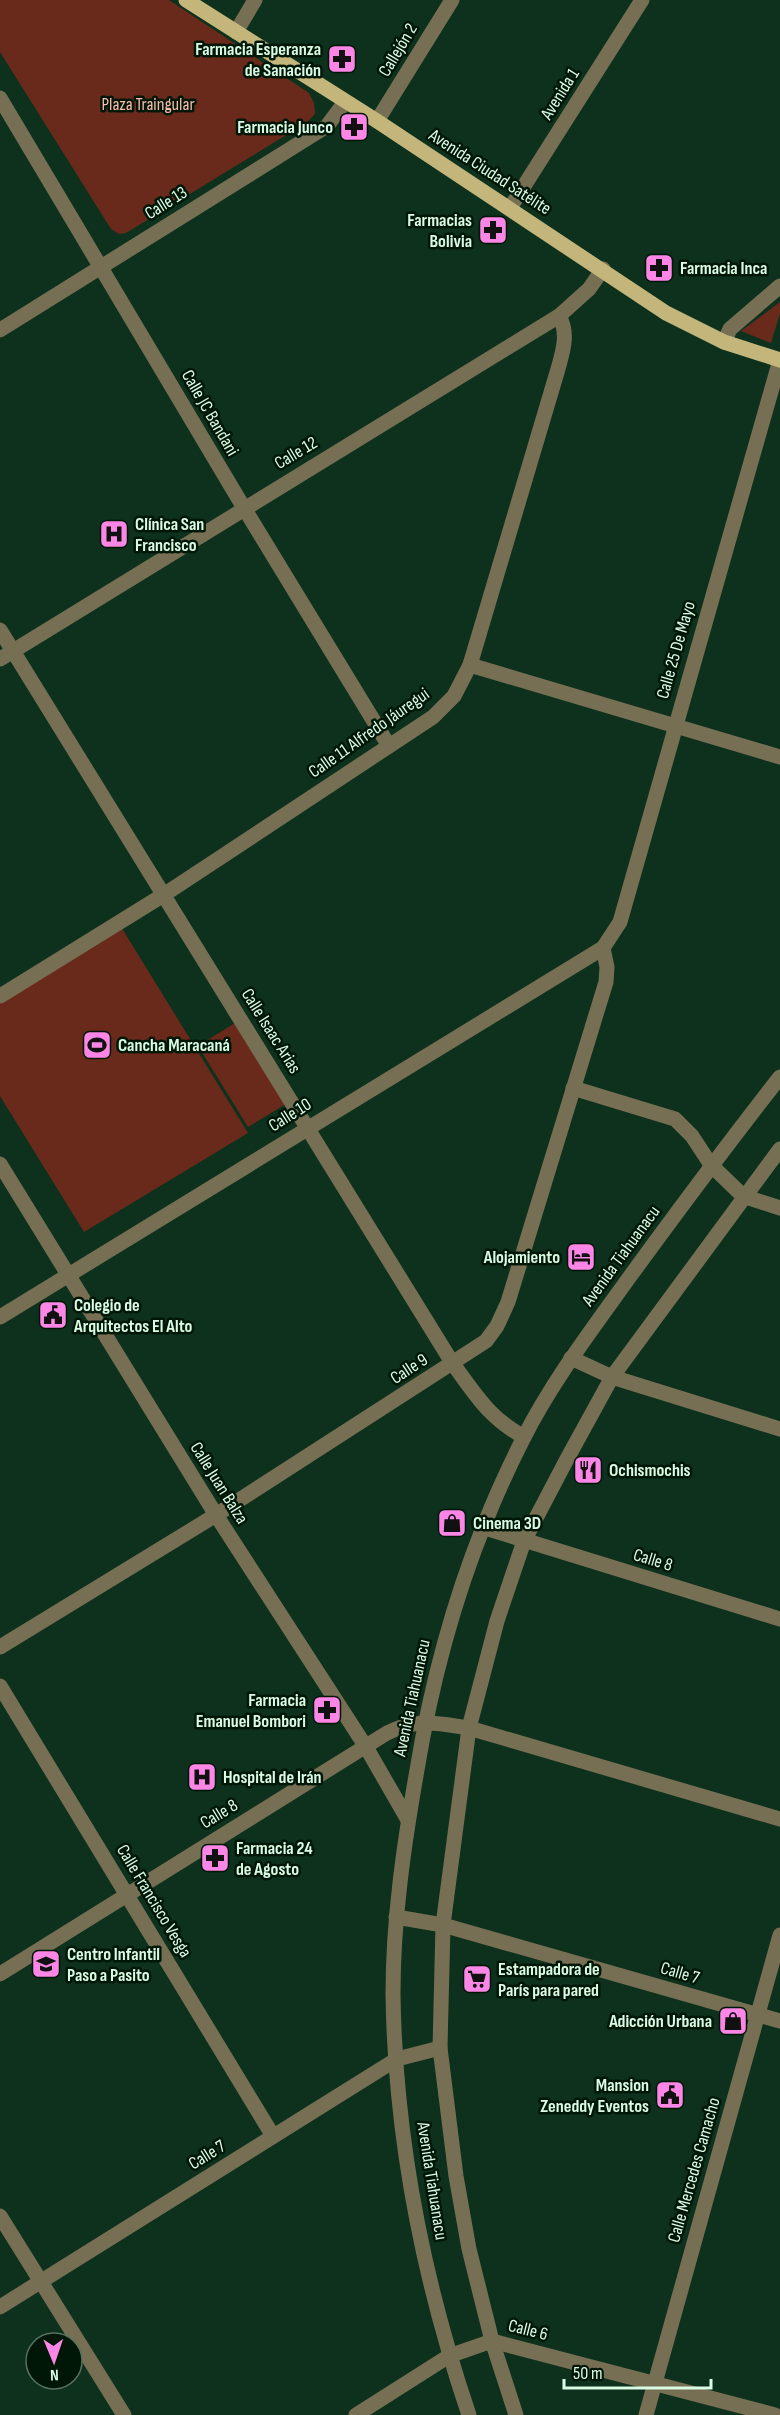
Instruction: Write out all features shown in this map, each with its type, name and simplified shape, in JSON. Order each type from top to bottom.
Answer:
[{"type":"main road","name":"Avenida Ciudad Satélite","points":[[186,0],[377,121],[666,313],[724,342],[780,360]]},
{"type":"street","points":[[236,32],[255,0]]},
{"type":"street","name":"Callejón 2","points":[[377,121],[452,0]]},
{"type":"street","name":"Avenida 1","points":[[510,208],[642,0]]},
{"type":"street","name":"Calle JC Bandani","points":[[0,98],[244,508],[389,746]]},
{"type":"street","name":"Calle 13","points":[[0,330],[327,126],[345,102]]},
{"type":"street","name":"Calle 12","points":[[6,655],[559,316],[589,289],[603,270]]},
{"type":"street","points":[[724,342],[730,329],[780,286]]},
{"type":"street","name":"Calle 11 Alfredo Jáuregui","points":[[0,996],[165,894],[433,717],[454,696],[470,665],[564,348],[565,327],[559,316]]},
{"type":"street","name":"Calle 25 De Mayo","points":[[603,948],[620,922],[780,360]]},
{"type":"street","name":"Calle Isaac Arias","points":[[0,630],[6,655],[165,894],[453,1364],[488,1413],[502,1425],[524,1437]]},
{"type":"street","points":[[470,665],[780,757]]},
{"type":"street","name":"Calle 9","points":[[0,1647],[216,1515],[486,1341],[497,1326],[508,1302],[606,982],[607,966],[603,948]]},
{"type":"street","name":"Calle 10","points":[[0,1317],[307,1127],[603,948]]},
{"type":"street","name":"Avenida Tiahuanacu","points":[[469,2415],[449,2356],[412,2195],[396,2059],[393,1993],[396,1917],[408,1821],[425,1722],[452,1612],[482,1527],[524,1437],[571,1358],[711,1165],[780,1077]]},
{"type":"street","points":[[573,1088],[675,1119],[692,1136],[711,1165],[744,1196],[780,1208]]},
{"type":"street","name":"Avenida Tiahuanacu","points":[[516,2415],[492,2341],[467,2239],[456,2176],[440,2048],[443,1925],[469,1728],[496,1621],[524,1541],[612,1377],[780,1149]]},
{"type":"street","name":"Calle Juan Balza","points":[[0,1164],[216,1515],[366,1747],[408,1821]]},
{"type":"street","points":[[571,1358],[612,1377],[780,1429]]},
{"type":"street","name":"Calle 8","points":[[482,1527],[780,1619]]},
{"type":"street","name":"Calle Francisco Vesga","points":[[0,1686],[273,2136]]},
{"type":"street","name":"Calle 8","points":[[0,1974],[127,1893],[407,1724],[425,1722],[469,1728],[780,1818]]},
{"type":"street","name":"Calle 7","points":[[396,1917],[443,1925],[780,2021]]},
{"type":"street","name":"Calle Mercedes Camacho","points":[[646,2415],[780,1935]]},
{"type":"street","name":"Calle 7","points":[[0,2307],[396,2059],[440,2048]]},
{"type":"street","points":[[0,2216],[124,2415]]},
{"type":"street","name":"Calle 6","points":[[356,2415],[449,2356],[492,2341],[775,2415]]},
{"type":"green space","name":"Plaza Traingular","points":[[0,0],[169,0],[309,93],[314,103],[315,114],[306,123],[126,233],[119,234],[111,229],[0,52]]},
{"type":"green space","points":[[780,302],[780,313],[771,343],[741,331]]},
{"type":"green space","name":"Cancha Maracaná","points":[[118,922],[248,1133],[84,1232],[0,1096],[0,993]]},
{"type":"green space","points":[[235,1023],[286,1104],[248,1127],[198,1046]]},
{"type":"place","name":"Farmacia Esperanza de Sanación","points":[[342,59]]},
{"type":"place","name":"Farmacia Junco","points":[[354,127]]},
{"type":"place","name":"Farmacias Bolivia","points":[[493,230]]},
{"type":"place","name":"Farmacia Inca","points":[[659,268]]},
{"type":"place","name":"Clínica San Francisco","points":[[114,534]]},
{"type":"place","name":"Cancha Maracaná","points":[[97,1045]]},
{"type":"place","name":"Alojamiento","points":[[581,1257]]},
{"type":"place","name":"Colegio de Arquitectos El Alto","points":[[53,1315]]},
{"type":"place","name":"Ochismochis","points":[[588,1470]]},
{"type":"place","name":"Cinema 3D","points":[[452,1523]]},
{"type":"place","name":"Farmacia Emanuel Bombori","points":[[327,1710]]},
{"type":"place","name":"Hospital de Irán","points":[[202,1777]]},
{"type":"place","name":"Farmacia 24 de Agosto","points":[[215,1858]]},
{"type":"place","name":"Centro Infantil Paso a Pasito","points":[[46,1964]]},
{"type":"place","name":"Estampadora de París para pared","points":[[477,1979]]},
{"type":"place","name":"Adicción Urbana","points":[[733,2021]]},
{"type":"place","name":"Mansion Zeneddy Eventos","points":[[670,2095]]}]
